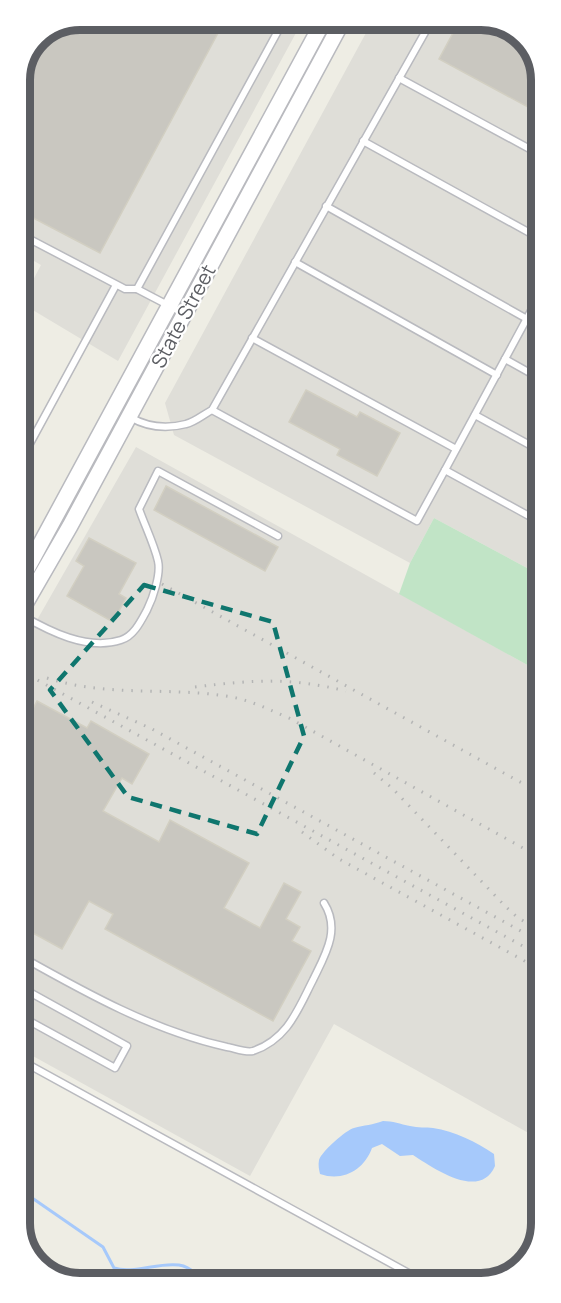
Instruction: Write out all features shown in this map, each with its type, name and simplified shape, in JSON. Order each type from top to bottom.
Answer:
[{"type":"street","name":"State Street","points":[[30,563],[319,30]]},
{"type":"street","name":"State Street","points":[[30,597],[338,30]]},
{"type":"lane","points":[[137,289],[279,30]]},
{"type":"lane","points":[[129,417],[155,427],[187,424],[212,410],[426,30]]},
{"type":"lane","points":[[399,78],[531,150]]},
{"type":"lane","points":[[363,141],[531,234]]},
{"type":"lane","points":[[326,206],[527,319]]},
{"type":"lane","points":[[30,239],[116,285],[125,289],[137,289],[185,314]]},
{"type":"lane","points":[[294,262],[497,375]]},
{"type":"lane","points":[[30,443],[116,285]]},
{"type":"lane","points":[[212,410],[417,521],[531,311]]},
{"type":"lane","points":[[252,338],[456,449]]},
{"type":"lane","points":[[505,359],[531,374]]},
{"type":"lane","points":[[475,415],[531,446]]},
{"type":"lane","points":[[445,470],[531,517]]},
{"type":"lane","points":[[30,619],[44,628],[71,639],[99,643],[122,640],[138,627],[153,597],[158,563],[139,509],[158,471],[278,536]]},
{"type":"lane","points":[[30,962],[83,992],[141,1018],[213,1044],[251,1052],[277,1039],[295,1016],[332,937],[330,912],[324,903]]},
{"type":"lane","points":[[30,992],[127,1046],[115,1068],[30,1021]]},
{"type":"lane","points":[[30,1065],[408,1273]]},
{"type":"highlighted area","points":[[144,585],[273,622],[304,736],[257,834],[128,797],[50,690]]},
{"type":"shaded area","points":[[80,30],[298,30],[118,361],[30,308],[30,286],[41,265],[30,259],[30,77],[35,58],[47,42],[64,33]]},
{"type":"shaded area","points":[[368,30],[484,30],[500,34],[519,47],[528,64],[531,80],[531,570],[434,518],[410,563],[174,435],[165,403]]},
{"type":"shaded area","points":[[136,447],[531,667],[531,1134],[334,1024],[250,1176],[30,1054],[30,632]]},
{"type":"green space","points":[[434,518],[531,570],[531,667],[399,594],[410,563]]},
{"type":"water","points":[[383,1121],[413,1127],[441,1129],[457,1134],[494,1154],[495,1166],[488,1176],[479,1181],[468,1181],[444,1173],[413,1155],[400,1156],[382,1144],[372,1148],[364,1162],[352,1172],[337,1176],[320,1174],[319,1160],[329,1146],[354,1128]]},
{"type":"building","points":[[220,30],[100,253],[30,216],[30,77],[35,58],[47,42],[70,31]]},
{"type":"building","points":[[455,30],[484,30],[500,34],[519,47],[528,64],[531,80],[531,109],[439,59]]},
{"type":"building","points":[[306,390],[357,417],[360,412],[400,433],[377,476],[337,455],[340,449],[289,422]]},
{"type":"building","points":[[166,486],[278,547],[265,571],[154,510]]},
{"type":"building","points":[[89,538],[136,563],[119,594],[126,598],[113,622],[67,596],[84,566],[76,561]]},
{"type":"building","points":[[37,701],[87,728],[91,721],[149,754],[132,784],[122,778],[103,811],[159,842],[170,820],[249,863],[224,908],[260,928],[284,883],[301,892],[286,919],[300,927],[292,941],[311,951],[273,1021],[105,929],[113,914],[89,901],[62,949],[30,931],[30,714]]},
{"type":"waterway","points":[[30,1197],[103,1247],[114,1268],[125,1270],[173,1265],[184,1266],[194,1273]]},
{"type":"railway","points":[[162,584],[531,788]]},
{"type":"railway","points":[[30,676],[531,951]]},
{"type":"railway","points":[[47,678],[94,688],[209,694],[254,703],[289,718],[531,852]]},
{"type":"railway","points":[[195,687],[271,681],[307,683],[346,691]]},
{"type":"railway","points":[[92,702],[152,729],[531,937]]},
{"type":"railway","points":[[374,773],[392,788],[506,907],[531,926]]},
{"type":"railway","points":[[302,832],[339,859],[531,965]]}]
